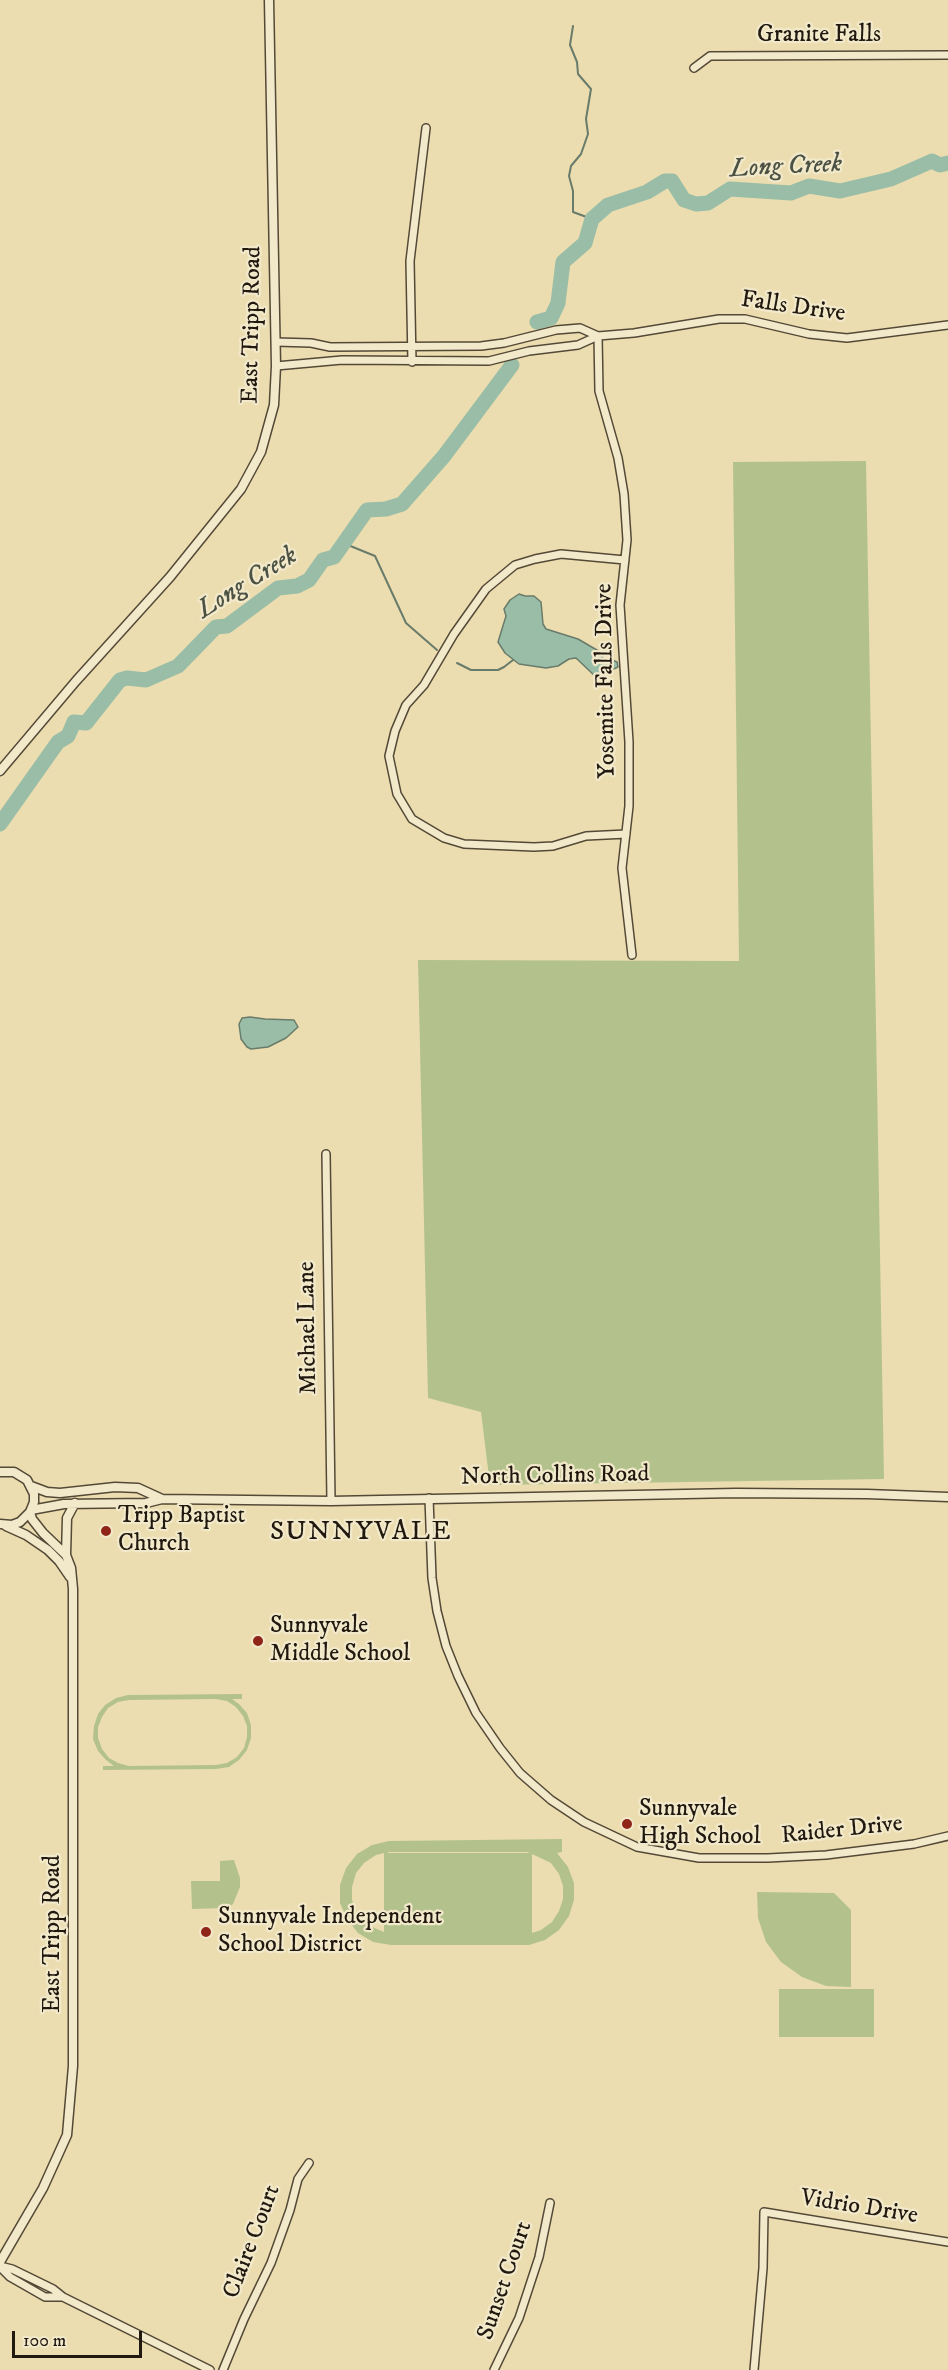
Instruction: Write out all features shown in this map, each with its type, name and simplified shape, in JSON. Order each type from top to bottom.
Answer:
[{"type":"street","name":"East Tripp Road","points":[[0,771],[76,681],[170,577],[241,489],[261,452],[274,405],[276,366],[269,0]]},
{"type":"street","name":"Granite Falls","points":[[693,68],[710,56],[948,55]]},
{"type":"street","points":[[412,362],[410,261],[426,128]]},
{"type":"street","name":"Falls Drive","points":[[276,366],[342,360],[489,361],[529,351],[578,345],[598,336],[634,333],[719,319],[745,319],[809,334],[847,338],[948,325]]},
{"type":"street","name":"Falls Drive","points":[[276,342],[311,343],[330,347],[481,346],[504,343],[556,330],[580,328],[598,336]]},
{"type":"street","name":"Yosemite Falls Drive","points":[[598,336],[599,391],[618,458],[624,494],[627,540],[620,605],[629,742],[629,806],[622,868],[632,956]]},
{"type":"street","points":[[625,560],[561,554],[536,559],[515,565],[486,589],[454,634],[424,684],[406,705],[389,756],[398,794],[412,819],[444,838],[464,844],[534,847],[553,846],[585,836],[626,834]]},
{"type":"street","name":"Michael Lane","points":[[326,1154],[331,1501]]},
{"type":"street","name":"North Collins Road","points":[[2,1470],[21,1475],[31,1486],[47,1492],[60,1493],[115,1487],[138,1488],[162,1499]]},
{"type":"street","points":[[31,1486],[34,1502],[31,1511],[32,1519],[66,1555]]},
{"type":"street","name":"North Collins Road","points":[[2,1525],[20,1522],[31,1511],[75,1503],[146,1503],[162,1499],[331,1501],[736,1493],[948,1497]]},
{"type":"street","name":"Raider Drive","points":[[429,1498],[432,1578],[446,1646],[476,1713],[520,1773],[551,1800],[584,1822],[637,1847],[699,1858],[826,1855],[914,1844],[948,1836]]},
{"type":"street","name":"East Tripp Road","points":[[0,2265],[43,2188],[67,2135],[70,2112],[74,1984],[73,1589],[71,1568],[66,1555],[67,1518],[75,1503]]},
{"type":"street","name":"East Tripp Road","points":[[2,1525],[26,1534],[48,1550],[65,1569],[73,1589]]},
{"type":"street","name":"Claire Court","points":[[223,2370],[271,2263],[291,2210],[298,2179],[309,2163]]},
{"type":"street","name":"Sunset Court","points":[[494,2370],[519,2318],[539,2257],[550,2203]]},
{"type":"street","name":"Vidrio Drive","points":[[754,2370],[763,2268],[764,2212],[948,2242]]},
{"type":"street","points":[[0,2265],[10,2277],[45,2297],[63,2297],[210,2370]]},
{"type":"shaded area","points":[[866,461],[884,1479],[490,1485],[481,1412],[428,1398],[418,960],[739,961],[733,462]]},
{"type":"shaded area","points":[[519,594],[534,596],[541,602],[543,624],[546,629],[578,639],[602,653],[603,662],[610,659],[617,662],[618,667],[596,677],[576,658],[569,659],[558,666],[546,668],[519,664],[505,653],[498,642],[506,616],[504,609],[510,600]]},
{"type":"shaded area","points":[[242,1018],[294,1020],[298,1027],[286,1038],[268,1047],[251,1049],[241,1039],[239,1024]]},
{"type":"shaded area","points":[[242,1694],[242,1699],[232,1699],[247,1713],[251,1725],[251,1738],[247,1750],[229,1767],[216,1769],[103,1770],[103,1766],[114,1766],[98,1751],[93,1739],[98,1714],[105,1705],[116,1698],[128,1695]],"holes":[[[216,1699],[227,1701],[236,1707],[247,1726],[244,1748],[237,1757],[227,1763],[129,1766],[109,1758],[98,1738],[98,1727],[102,1717],[108,1708],[118,1702]]]},
{"type":"shaded area","points":[[562,1839],[562,1852],[557,1853],[568,1867],[574,1883],[574,1900],[569,1916],[559,1930],[545,1940],[529,1945],[391,1945],[373,1942],[358,1933],[347,1919],[340,1903],[340,1885],[346,1868],[357,1854],[372,1845],[389,1841]],"holes":[[[528,1852],[529,1853],[387,1853]],[[384,1853],[384,1932],[365,1924],[352,1900],[352,1887],[356,1873],[364,1863]],[[532,1854],[551,1863],[559,1874],[563,1886],[563,1899],[552,1922],[532,1933]]]},
{"type":"shaded area","points":[[234,1860],[240,1878],[240,1887],[233,1904],[227,1908],[192,1909],[191,1881],[220,1881],[220,1861]]},
{"type":"shaded area","points":[[757,1892],[834,1893],[851,1910],[851,1987],[826,1986],[802,1977],[781,1962],[766,1942],[758,1918]]},
{"type":"shaded area","points":[[779,1989],[874,1989],[874,2037],[779,2037]]},
{"type":"waterway","points":[[573,26],[570,45],[577,62],[578,74],[591,89],[586,119],[588,134],[581,154],[571,166],[569,176],[573,191],[573,212],[592,219]]},
{"type":"waterway","name":"Long Creek","points":[[537,322],[551,318],[558,303],[563,262],[585,243],[592,219],[608,205],[647,192],[665,181],[672,181],[684,200],[696,204],[708,203],[730,189],[791,193],[809,186],[840,191],[891,179],[932,161],[940,165],[948,163]]},
{"type":"waterway","name":"Long Creek","points":[[0,824],[58,742],[68,736],[74,722],[86,723],[120,680],[127,678],[146,680],[178,666],[216,627],[227,626],[278,588],[297,586],[309,580],[323,560],[334,557],[367,510],[386,509],[402,504],[444,456],[512,365]]},
{"type":"waterway","points":[[343,543],[375,556],[406,623],[437,650]]},
{"type":"waterway","points":[[457,663],[471,670],[498,670],[513,660]]},
{"type":"place","name":"Tripp Baptist Church","points":[[106,1531]]},
{"type":"place","name":"Sunnyvale Middle School","points":[[258,1641]]},
{"type":"place","name":"Sunnyvale High School","points":[[627,1824]]},
{"type":"place","name":"Sunnyvale Independent School District","points":[[206,1932]]},
{"type":"district","name":"SUNNYVALE","points":[[361,1533]]}]
